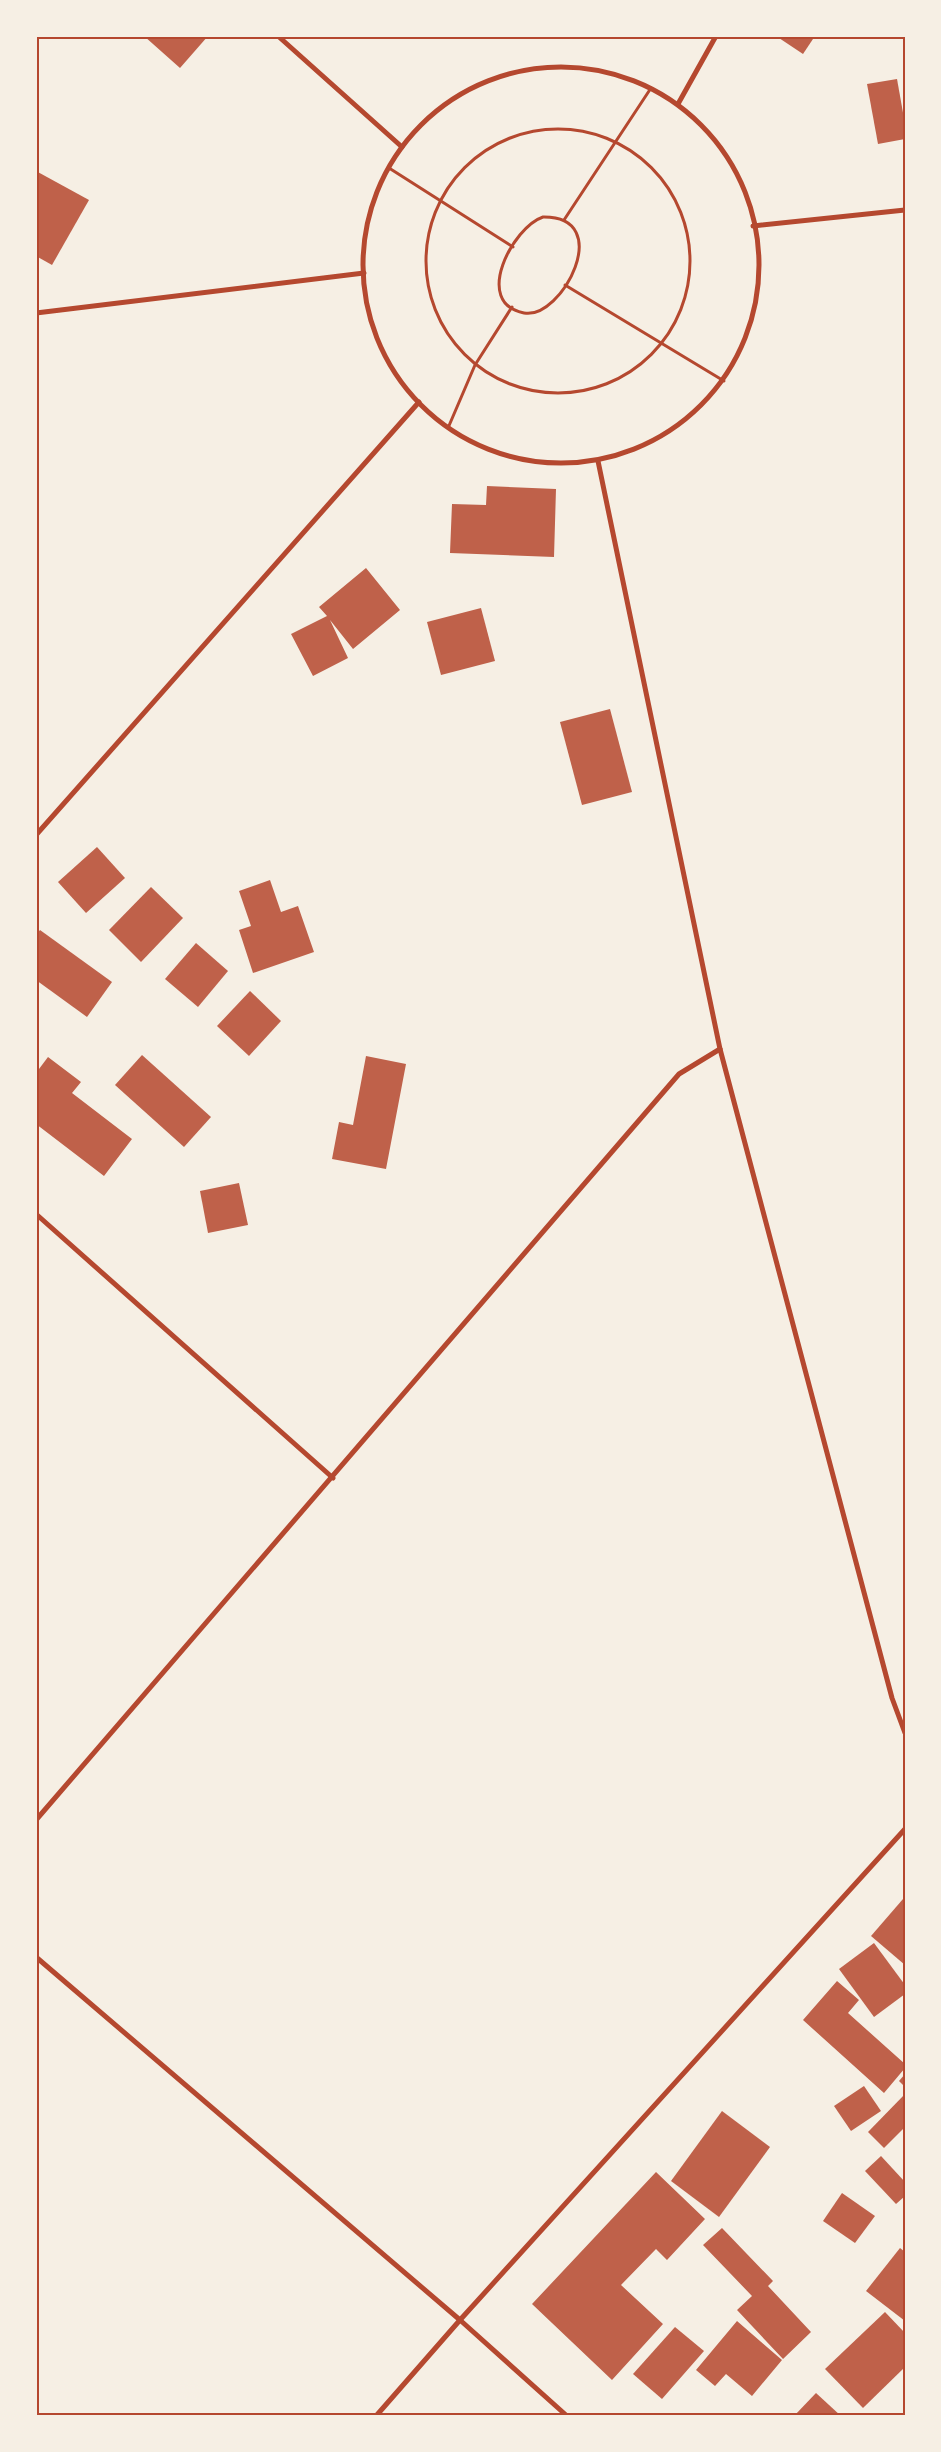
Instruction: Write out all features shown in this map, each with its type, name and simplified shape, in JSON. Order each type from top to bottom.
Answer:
[{"type":"street","points":[[278,36],[402,146]]},
{"type":"street","points":[[678,104],[716,36]]},
{"type":"street","points":[[543,66],[598,70],[651,88],[678,104],[720,145],[748,197],[760,260],[752,323],[724,380],[689,418],[646,445],[598,461],[546,463],[494,452],[448,428],[419,402],[390,364],[371,320],[364,273],[365,237],[373,201],[388,168],[402,146],[440,107],[489,80],[543,66]]},
{"type":"street","points":[[754,226],[905,210]]},
{"type":"street","points":[[36,313],[364,273]]},
{"type":"street","points":[[36,835],[419,402]]},
{"type":"street","points":[[598,461],[720,1049],[892,1698],[905,1733]]},
{"type":"street","points":[[36,1820],[333,1478],[679,1074],[720,1049]]},
{"type":"street","points":[[36,1214],[333,1478]]},
{"type":"street","points":[[376,2416],[460,2320],[905,1830]]},
{"type":"street","points":[[36,1957],[460,2320],[567,2416]]},
{"type":"path","points":[[564,220],[651,88]]},
{"type":"path","points":[[578,129],[614,142],[620,142],[656,170],[680,208],[691,252],[686,298],[667,339],[635,371],[594,390],[551,394],[510,385],[475,365],[445,330],[428,290],[426,247],[438,205],[462,170],[496,144],[536,130],[578,129]]},
{"type":"path","points":[[388,168],[442,200],[513,247]]},
{"type":"path","points":[[554,217],[564,220],[578,235],[581,245],[576,264],[564,285],[552,305],[543,310],[532,314],[512,308],[499,291],[498,280],[500,270],[513,247],[525,228],[533,221],[554,217]]},
{"type":"path","points":[[564,285],[724,380]]},
{"type":"path","points":[[448,428],[475,365],[512,308]]},
{"type":"building","points":[[144,36],[208,36],[180,68]]},
{"type":"building","points":[[776,36],[815,36],[803,54]]},
{"type":"building","points":[[897,79],[905,124],[905,139],[878,144],[867,84]]},
{"type":"building","points":[[36,171],[89,200],[52,265],[36,256]]},
{"type":"building","points":[[487,486],[556,489],[554,557],[450,553],[452,504],[486,505]]},
{"type":"building","points":[[366,568],[400,610],[353,649],[330,620],[348,658],[313,676],[291,634],[327,616],[319,607]]},
{"type":"building","points":[[481,608],[495,661],[441,675],[427,622]]},
{"type":"building","points":[[610,709],[632,792],[582,805],[560,722]]},
{"type":"building","points":[[97,847],[125,878],[86,913],[58,882]]},
{"type":"building","points":[[270,880],[281,912],[298,906],[314,952],[253,973],[239,930],[251,926],[239,891]]},
{"type":"building","points":[[151,887],[183,918],[141,962],[109,930]]},
{"type":"building","points":[[40,930],[112,982],[87,1017],[36,980],[36,935]]},
{"type":"building","points":[[196,943],[228,971],[198,1007],[165,979]]},
{"type":"building","points":[[250,991],[281,1021],[249,1056],[217,1026]]},
{"type":"building","points":[[142,1055],[211,1117],[184,1147],[115,1085]]},
{"type":"building","points":[[366,1056],[406,1064],[386,1169],[332,1159],[339,1122],[353,1125]]},
{"type":"building","points":[[48,1057],[81,1082],[72,1093],[132,1139],[104,1176],[36,1124],[36,1073]]},
{"type":"building","points":[[239,1183],[248,1225],[208,1233],[200,1191]]},
{"type":"building","points":[[903,1899],[905,1900],[905,1965],[871,1936]]},
{"type":"building","points":[[874,1943],[905,1985],[905,1994],[874,2017],[839,1969]]},
{"type":"building","points":[[837,1981],[859,2000],[848,2013],[905,2064],[905,2068],[884,2093],[803,2020]]},
{"type":"building","points":[[905,2074],[905,2087],[899,2081]]},
{"type":"building","points":[[864,2086],[881,2111],[851,2131],[834,2106]]},
{"type":"building","points":[[905,2094],[905,2127],[884,2148],[868,2132]]},
{"type":"building","points":[[722,2111],[770,2147],[719,2217],[671,2181]]},
{"type":"building","points":[[881,2156],[905,2182],[905,2196],[896,2204],[865,2171]]},
{"type":"building","points":[[656,2172],[705,2219],[667,2260],[656,2249],[621,2285],[663,2324],[612,2380],[532,2304]]},
{"type":"building","points":[[842,2193],[875,2216],[855,2243],[823,2221]]},
{"type":"building","points":[[722,2228],[773,2281],[768,2286],[811,2332],[783,2359],[737,2310],[752,2296],[703,2245]]},
{"type":"building","points":[[900,2248],[905,2252],[905,2321],[866,2291]]},
{"type":"building","points":[[885,2312],[905,2333],[905,2367],[863,2408],[825,2369]]},
{"type":"building","points":[[737,2321],[782,2360],[752,2396],[726,2374],[715,2386],[696,2370]]},
{"type":"building","points":[[675,2327],[704,2351],[662,2399],[633,2374]]},
{"type":"building","points":[[816,2393],[841,2416],[794,2416]]}]
